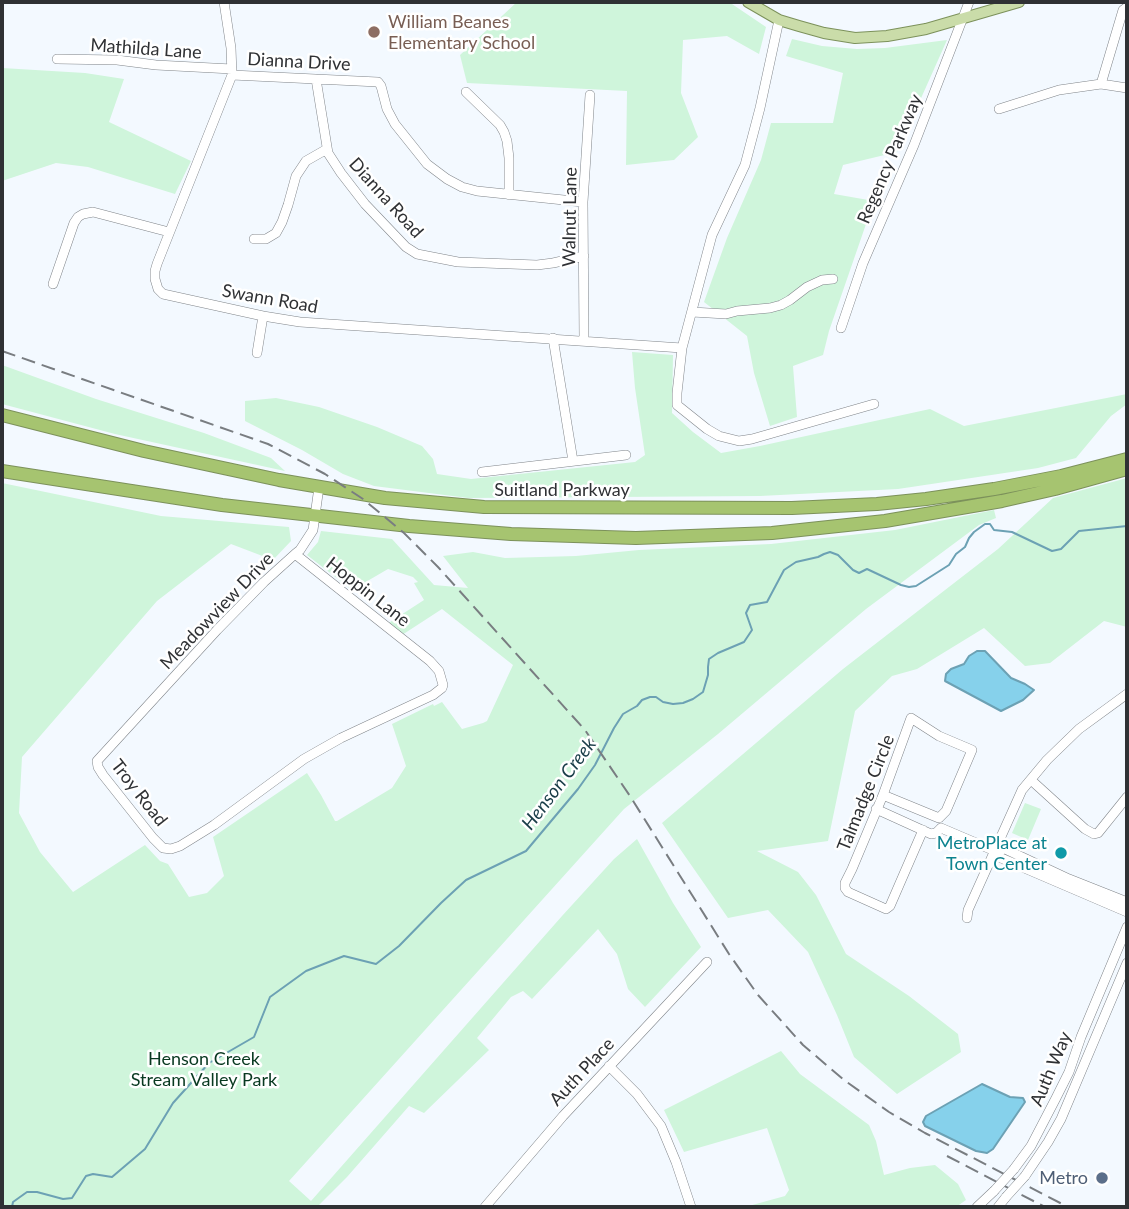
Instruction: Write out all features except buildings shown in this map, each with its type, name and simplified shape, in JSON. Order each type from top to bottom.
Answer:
[{"type":"highway","name":"Suitland Parkway","points":[[2,415],[162,456],[319,487],[394,499],[484,507],[817,507],[893,502],[1044,480],[1127,459]]},
{"type":"highway","points":[[2,471],[143,494],[315,516],[459,531],[636,538],[746,535],[839,527],[943,512],[1040,492],[1127,469]]},
{"type":"main road","points":[[748,2],[779,20],[824,33],[855,38],[926,29],[997,4],[1019,2]]},
{"type":"street","name":"Swann Road","points":[[224,2],[232,72],[155,271],[160,292],[300,322],[682,348]]},
{"type":"street","name":"Regency Parkway","points":[[841,328],[863,263],[914,145],[969,2]]},
{"type":"street","points":[[1101,84],[1123,10],[1127,7]]},
{"type":"street","points":[[779,20],[767,81],[745,165],[712,235],[682,348],[677,405],[707,429],[719,436],[738,441],[874,404]]},
{"type":"street","name":"Mathilda Lane","points":[[57,59],[117,60],[232,72]]},
{"type":"street","name":"Dianna Drive","points":[[232,72],[379,83],[390,117],[436,172],[462,187],[509,195]]},
{"type":"street","name":"Dianna Road","points":[[316,79],[327,149],[341,173],[365,204],[406,247],[417,254],[458,262],[537,265],[584,256]]},
{"type":"street","points":[[999,109],[1059,90],[1101,84],[1127,88]]},
{"type":"street","points":[[466,92],[504,132],[509,158],[509,195],[583,202]]},
{"type":"street","name":"Walnut Lane","points":[[584,340],[583,202],[590,95]]},
{"type":"street","points":[[254,239],[266,239],[276,233],[296,176],[306,161],[327,149]]},
{"type":"street","points":[[53,284],[74,223],[83,214],[93,212],[169,232]]},
{"type":"street","points":[[692,312],[726,314],[770,308],[781,305],[822,280],[833,279]]},
{"type":"street","points":[[257,353],[264,316]]},
{"type":"street","points":[[553,338],[573,461]]},
{"type":"street","points":[[482,472],[626,454]]},
{"type":"street","name":"Meadowview Drive","points":[[111,745],[217,630],[295,554],[311,534],[319,487]]},
{"type":"street","name":"Hoppin Lane","points":[[214,825],[304,759],[341,738],[439,692],[443,685],[439,671],[422,655],[295,554]]},
{"type":"street","points":[[967,918],[1022,790],[1047,760],[1079,729],[1127,694]]},
{"type":"street","name":"Talmadge Circle","points":[[922,830],[890,906],[886,909],[848,892],[845,883],[883,795],[911,718],[939,736],[972,750],[940,823]]},
{"type":"street","name":"Troy Road","points":[[111,745],[97,761],[99,770],[163,848],[180,846],[214,825]]},
{"type":"street","points":[[1031,780],[1094,834],[1127,797]]},
{"type":"street","points":[[883,795],[926,813],[995,851],[1005,849],[1127,912]]},
{"type":"street","points":[[876,809],[931,834],[936,833],[940,823]]},
{"type":"street","points":[[922,830],[926,813]]},
{"type":"street","points":[[1049,874],[1127,902]]},
{"type":"street","name":"Auth Way","points":[[978,1207],[1014,1169],[1031,1146],[1069,1072],[1127,927]]},
{"type":"street","name":"Auth Place","points":[[485,1207],[554,1126],[707,962]]},
{"type":"street","name":"Auth Way","points":[[998,1207],[1025,1176],[1061,1119],[1127,963]]},
{"type":"street","points":[[609,1066],[637,1094],[661,1126],[677,1162],[691,1207]]},
{"type":"green space","points":[[517,2],[729,2],[766,27],[759,54],[727,36],[683,40],[681,93],[698,137],[674,160],[626,165],[627,91],[467,83],[460,55]]},
{"type":"green space","points":[[792,39],[822,46],[857,49],[947,40],[897,152],[843,165],[834,194],[874,201],[823,355],[793,366],[797,417],[770,426],[754,373],[747,336],[704,302],[727,238],[761,160],[771,123],[833,123],[843,73],[786,56]]},
{"type":"green space","points":[[2,68],[85,73],[124,79],[109,122],[191,161],[175,194],[88,167],[56,163],[2,181]]},
{"type":"green space","points":[[632,352],[673,355],[672,413],[721,453],[930,409],[964,426],[1127,394],[1127,404],[1111,416],[1076,458],[1038,468],[898,489],[760,496],[468,498],[374,486],[343,474],[245,421],[245,401],[276,398],[319,407],[422,446],[433,459],[437,474],[471,479],[635,462],[645,455]]},
{"type":"green space","points":[[2,365],[271,458],[285,471],[115,434],[2,404]]},
{"type":"green space","points":[[1127,478],[1127,627],[1104,621],[1050,663],[1025,666],[984,628],[917,669],[892,676],[855,711],[828,841],[757,851],[798,872],[816,895],[846,954],[909,996],[958,1034],[961,1052],[897,1094],[854,1057],[808,952],[768,910],[728,918],[662,823],[843,669],[998,549],[1053,498]]},
{"type":"green space","name":"Henson Creek Stream Valley Park","points":[[2,483],[161,516],[289,527],[291,541],[273,560],[231,544],[157,601],[22,757],[19,813],[40,852],[73,892],[145,845],[160,861],[168,864],[189,897],[207,893],[224,876],[213,837],[307,773],[337,821],[392,788],[406,766],[392,724],[442,702],[462,729],[483,723],[487,721],[513,665],[442,609],[402,635],[387,624],[424,600],[414,583],[418,582],[413,577],[388,569],[352,590],[307,555],[318,542],[321,531],[392,539],[434,585],[468,588],[443,556],[473,552],[505,558],[576,556],[639,550],[771,544],[895,530],[994,510],[996,518],[979,525],[866,609],[624,809],[289,1181],[311,1201],[562,916],[614,859],[637,839],[701,947],[645,1007],[628,989],[617,954],[598,929],[532,999],[523,991],[511,997],[477,1038],[489,1050],[424,1113],[409,1106],[317,1207],[2,1207]]},
{"type":"green space","points":[[1025,803],[1041,809],[1028,840],[1012,833]]},
{"type":"green space","points":[[781,1051],[800,1074],[869,1125],[876,1141],[884,1175],[935,1165],[958,1184],[966,1200],[956,1207],[745,1207],[785,1196],[789,1190],[767,1128],[684,1152],[664,1110]]},
{"type":"water","points":[[977,651],[985,651],[1011,678],[1034,690],[1023,700],[1001,711],[945,681],[946,674],[951,669],[964,664],[969,656]]},
{"type":"water","points":[[982,1084],[1010,1097],[1023,1098],[1025,1102],[993,1149],[987,1153],[976,1151],[925,1126],[923,1122],[926,1116]]},
{"type":"waterway","name":"Henson Creek","points":[[12,1207],[13,1202],[27,1192],[63,1199],[72,1198],[86,1176],[93,1174],[112,1177],[145,1149],[173,1103],[209,1063],[254,1037],[270,997],[306,971],[344,956],[376,964],[399,946],[466,880],[526,851],[595,765],[623,714],[650,697],[673,704],[683,703],[703,692],[709,659],[744,642],[752,630],[746,613],[750,605],[767,602],[784,570],[796,562],[830,552],[838,555],[859,573],[867,569],[909,587],[916,586],[949,565],[974,532],[985,524],[990,524],[994,530],[1012,532],[1052,551],[1061,549],[1079,531],[1127,526]]},
{"type":"railway","points":[[2,351],[268,444],[325,474],[363,499],[404,533],[438,567],[585,730],[630,796],[729,954],[758,995],[803,1045],[844,1080],[889,1112],[1068,1207]]},
{"type":"railway","points":[[947,1156],[1045,1207]]},
{"type":"place","name":"William Beanes Elementary School","points":[[374,32]]},
{"type":"place","name":"MetroPlace at Town Center","points":[[1061,853]]},
{"type":"place","name":"Metro","points":[[1102,1178]]}]
